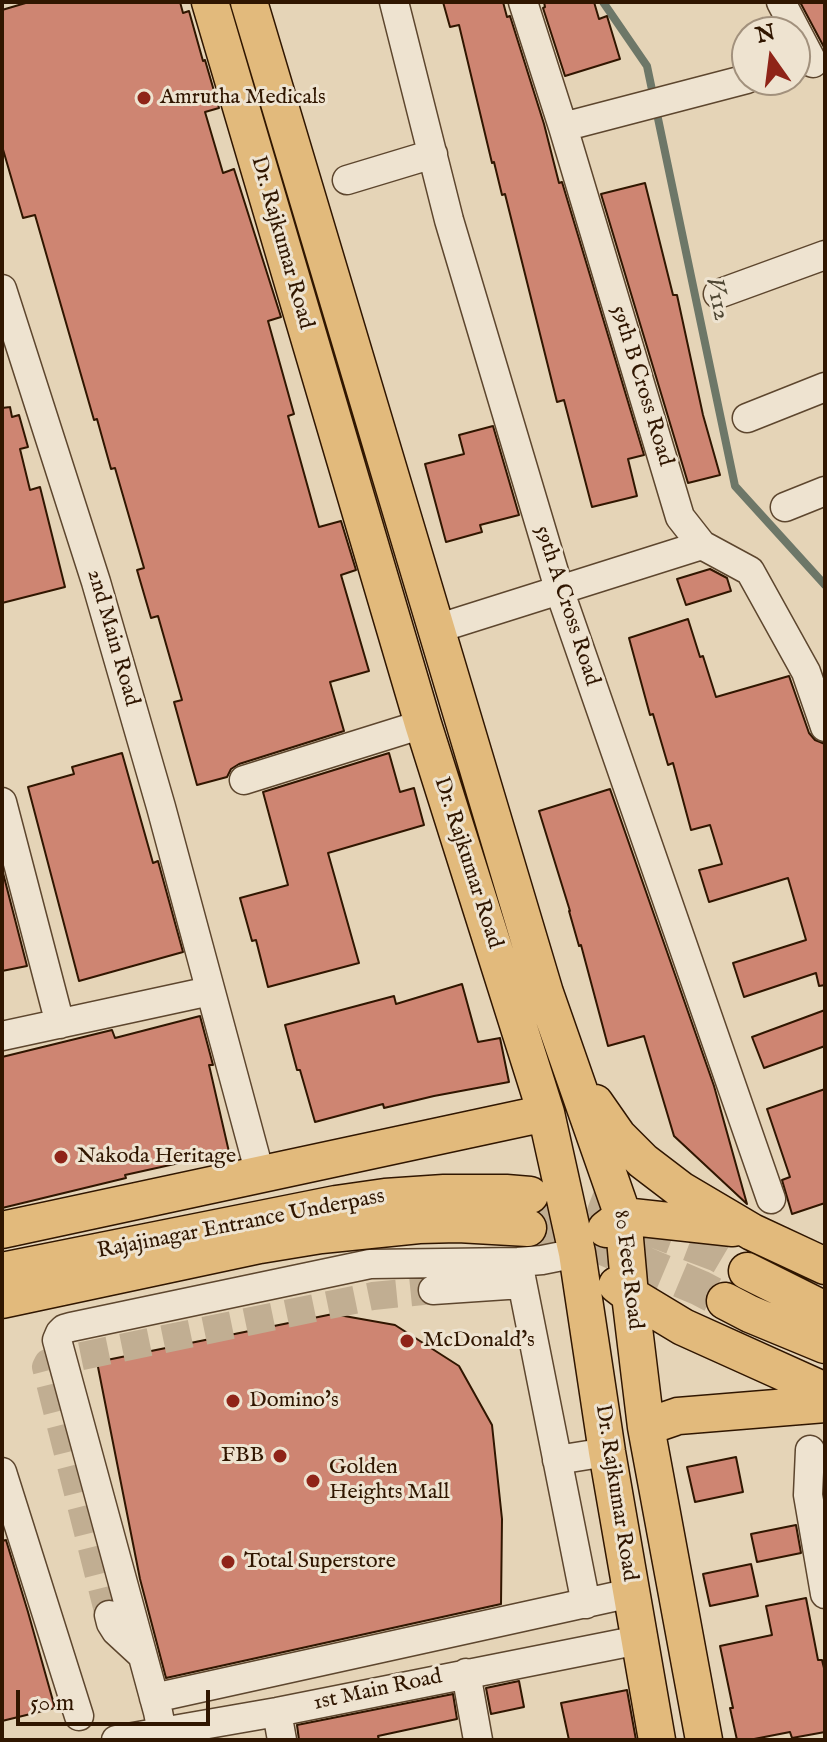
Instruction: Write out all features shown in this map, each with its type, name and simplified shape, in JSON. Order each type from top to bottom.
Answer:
[{"type":"main road","name":"Dr. Rajkumar Road","points":[[210,2],[423,724],[546,1113],[577,1253],[607,1452],[657,1740]]},
{"type":"main road","name":"Dr. Rajkumar Road","points":[[249,2],[545,993],[574,1072]]},
{"type":"main road","name":"80 Feet Road","points":[[574,1072],[623,1216],[646,1427]]},
{"type":"main road","points":[[574,1072],[618,1136],[643,1161],[681,1190],[752,1232],[825,1266]]},
{"type":"main road","points":[[2,1230],[546,1113]]},
{"type":"main road","name":"Rajajinagar Entrance Underpass","points":[[2,1271],[336,1204],[385,1197],[506,1193],[529,1211],[458,1224],[321,1235],[260,1245],[2,1300]]},
{"type":"main road","points":[[752,1232],[623,1216],[577,1253],[630,1295],[683,1327],[825,1391]]},
{"type":"main road","points":[[747,1271],[825,1310]]},
{"type":"main road","points":[[725,1301],[825,1345]]},
{"type":"main road","points":[[646,1427],[678,1416],[825,1404]]},
{"type":"main road","name":"Dr. Rajkumar Road","points":[[646,1427],[704,1740]]},
{"type":"street","name":"59th A Cross Road","points":[[394,2],[449,220],[560,592],[771,1199]]},
{"type":"street","name":"59th B Cross Road","points":[[523,2],[680,517],[702,545],[750,571],[815,669],[825,727]]},
{"type":"street","points":[[563,127],[731,83]]},
{"type":"street","points":[[347,180],[433,154]]},
{"type":"street","points":[[718,294],[825,255]]},
{"type":"street","name":"2nd Main Road","points":[[3,297],[96,582],[161,807],[260,1174]]},
{"type":"street","points":[[747,418],[825,387]]},
{"type":"street","points":[[785,507],[825,491]]},
{"type":"street","points":[[436,629],[702,545]]},
{"type":"street","points":[[244,780],[423,724]]},
{"type":"street","points":[[2,802],[60,1024]]},
{"type":"street","points":[[2,1036],[210,991]]},
{"type":"street","points":[[433,1290],[520,1273],[542,1260],[577,1253]]},
{"type":"street","points":[[162,1732],[57,1340],[60,1333],[71,1327],[370,1264],[520,1273]]},
{"type":"street","points":[[520,1273],[586,1604]]},
{"type":"street","points":[[810,1450],[808,1495],[825,1594]]},
{"type":"street","points":[[557,1460],[607,1452]]},
{"type":"street","points":[[2,1472],[79,1716]]},
{"type":"street","points":[[154,1698],[631,1593]]},
{"type":"street","points":[[109,1615],[116,1631],[142,1655]]},
{"type":"street","name":"1st Main Road","points":[[116,1740],[277,1712],[639,1640]]},
{"type":"street","points":[[466,1673],[478,1740]]},
{"type":"street","points":[[277,1712],[282,1740]]},
{"type":"building","points":[[29,2],[180,2],[183,13],[189,11],[219,108],[205,112],[223,173],[234,169],[281,317],[268,321],[294,414],[288,416],[319,527],[341,521],[356,570],[341,575],[369,671],[330,682],[344,731],[239,764],[231,769],[227,777],[197,785],[174,702],[182,700],[158,616],[151,618],[137,570],[144,568],[115,468],[111,469],[97,419],[94,420],[35,215],[23,218],[2,146],[2,10]]},
{"type":"building","points":[[443,2],[503,2],[507,17],[510,16],[644,455],[628,459],[637,496],[592,507],[564,400],[557,402],[505,194],[502,195],[492,163],[459,25],[450,27]]},
{"type":"building","points":[[544,2],[594,2],[599,19],[607,16],[620,59],[565,76],[543,8]]},
{"type":"building","points":[[800,2],[825,2],[825,49],[811,23],[811,16],[807,16]]},
{"type":"building","points":[[645,183],[673,295],[677,295],[703,415],[720,475],[688,483],[601,194]]},
{"type":"building","points":[[10,407],[12,417],[19,415],[28,447],[20,449],[30,490],[40,487],[65,587],[2,603],[2,408]]},
{"type":"building","points":[[493,426],[519,515],[480,525],[482,532],[446,542],[425,464],[464,454],[459,435]]},
{"type":"building","points":[[710,569],[727,578],[731,591],[686,605],[677,579]]},
{"type":"building","points":[[688,619],[716,697],[789,676],[809,733],[825,744],[825,985],[819,986],[816,973],[744,997],[733,963],[806,940],[788,878],[709,902],[699,870],[722,864],[710,825],[691,830],[673,763],[668,765],[653,714],[650,715],[629,638]]},
{"type":"building","points":[[122,753],[153,863],[158,861],[183,952],[79,981],[28,787],[74,774],[72,767]]},
{"type":"building","points":[[389,753],[400,792],[414,788],[424,825],[328,853],[359,963],[268,987],[256,940],[252,941],[240,898],[288,885],[263,792]]},
{"type":"building","points":[[610,789],[714,1086],[747,1204],[674,1136],[644,1036],[608,1046],[581,945],[539,811]]},
{"type":"building","points":[[2,869],[27,966],[2,971]]},
{"type":"building","points":[[462,984],[478,1042],[500,1038],[509,1082],[384,1108],[383,1104],[315,1122],[285,1025],[394,996],[396,1004]]},
{"type":"building","points":[[825,1010],[825,1046],[764,1068],[752,1037]]},
{"type":"building","points":[[200,1016],[213,1065],[209,1065],[229,1152],[125,1175],[126,1178],[2,1208],[2,1057],[112,1030],[115,1038]]},
{"type":"building","points":[[825,1089],[825,1203],[792,1214],[782,1180],[790,1177],[767,1109]]},
{"type":"building","points":[[333,1314],[395,1325],[459,1366],[492,1425],[502,1519],[501,1604],[166,1678],[140,1579],[97,1362]]},
{"type":"building","points":[[736,1457],[743,1492],[695,1502],[687,1467]]},
{"type":"building","points":[[796,1525],[801,1553],[757,1562],[751,1534]]},
{"type":"building","points":[[6,1540],[55,1708],[2,1721],[2,1541]]},
{"type":"building","points":[[751,1564],[758,1596],[710,1606],[703,1574]]},
{"type":"building","points":[[806,1598],[818,1660],[822,1660],[825,1672],[825,1732],[792,1738],[790,1732],[737,1740],[720,1646],[772,1635],[766,1606]]},
{"type":"building","points":[[519,1681],[524,1707],[491,1714],[486,1688]]},
{"type":"building","points":[[627,1690],[636,1740],[569,1740],[561,1703]]},
{"type":"building","points":[[453,1694],[457,1719],[378,1736],[379,1740],[299,1740],[297,1725]]},
{"type":"waterway","name":"V112","points":[[603,2],[647,66],[735,486],[825,585]]},
{"type":"tunnel","points":[[536,1195],[571,1198],[718,1254],[747,1271]]},
{"type":"tunnel","points":[[528,1228],[567,1232],[725,1301]]},
{"type":"tunnel","points":[[109,1615],[46,1367],[48,1363],[373,1296],[433,1290]]},
{"type":"place","name":"Amrutha Medicals","points":[[144,98]]},
{"type":"place","name":"Nakoda Heritage","points":[[61,1157]]},
{"type":"place","name":"McDonald's","points":[[407,1341]]},
{"type":"place","name":"Domino's","points":[[233,1401]]},
{"type":"place","name":"FBB","points":[[280,1456]]},
{"type":"place","name":"Golden Heights Mall","points":[[313,1481]]},
{"type":"place","name":"Total Superstore","points":[[228,1562]]}]
